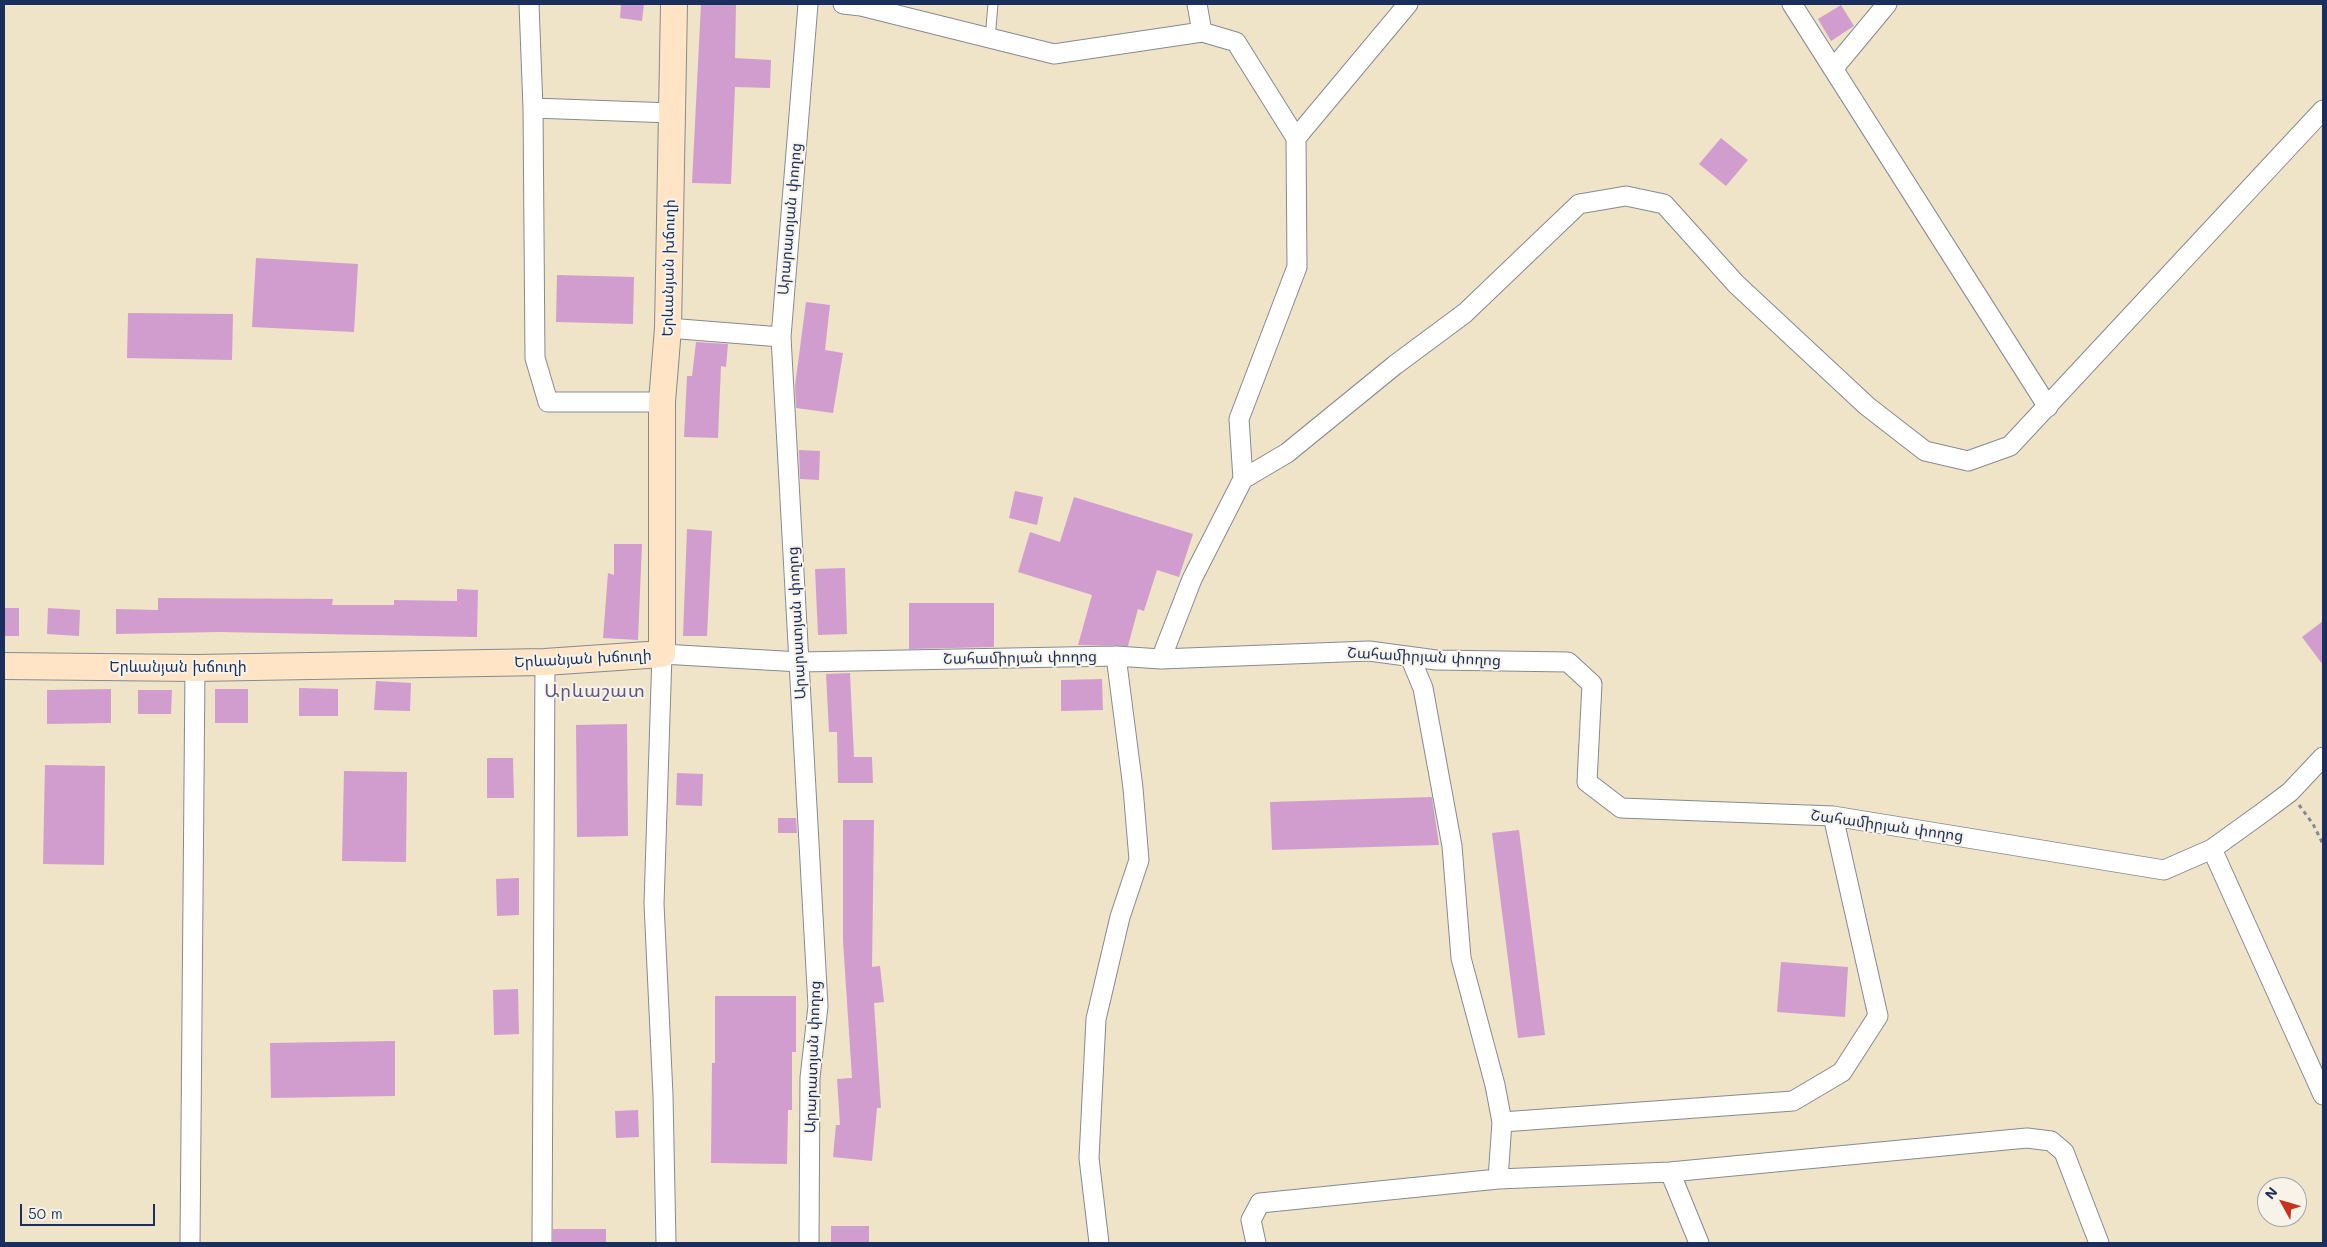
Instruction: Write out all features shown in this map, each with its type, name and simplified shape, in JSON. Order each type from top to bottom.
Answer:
[{"type":"main road","name":"Երևանյան խճուղի","points":[[4,666],[195,668],[545,662],[662,654],[662,402],[668,328],[674,4]]},
{"type":"street","points":[[529,4],[535,358],[548,402],[662,402]]},
{"type":"street","name":"Արարատյան փողոց","points":[[808,4],[781,337],[818,1006],[810,1078],[809,1243]]},
{"type":"street","points":[[843,4],[861,6],[1054,54],[1202,32],[1236,42],[1296,138],[1297,267],[1239,419],[1242,479],[1192,579],[1162,659]]},
{"type":"street","points":[[1197,4],[1202,32]]},
{"type":"street","points":[[1296,138],[1408,4]]},
{"type":"street","points":[[1792,4],[2048,407]]},
{"type":"street","points":[[1833,69],[1887,4]]},
{"type":"street","points":[[532,108],[672,113]]},
{"type":"street","points":[[1242,479],[1287,453],[1395,365],[1465,313],[1579,204],[1626,196],[1664,204],[1736,284],[1867,406],[1925,451],[1968,461],[2010,446],[2323,110]]},
{"type":"street","points":[[668,328],[781,337]]},
{"type":"street","name":"Շահամիրյան փողոց","points":[[662,654],[800,662],[1116,656],[1162,659],[1369,651],[1436,660],[1568,662],[1592,684],[1587,782],[1621,808],[1833,816],[2164,870],[2212,849],[2290,792],[2323,757]]},
{"type":"street","points":[[662,654],[654,904],[663,1095],[666,1243]]},
{"type":"street","points":[[1098,1243],[1089,1158],[1096,1019],[1120,917],[1139,860],[1133,788],[1116,656]]},
{"type":"street","points":[[1410,657],[1423,688],[1452,846],[1461,958],[1495,1085],[1502,1122],[1498,1179]]},
{"type":"street","points":[[542,1243],[545,662]]},
{"type":"street","points":[[190,1243],[195,668]]},
{"type":"street","points":[[1502,1122],[1793,1100],[1842,1072],[1878,1016],[1833,816]]},
{"type":"street","points":[[2212,849],[2323,1095]]},
{"type":"street","points":[[1256,1243],[1252,1220],[1260,1203],[1498,1179],[1670,1172],[2027,1138],[2050,1141],[2064,1152],[2099,1243]]},
{"type":"street","points":[[1670,1172],[1700,1243]]},
{"type":"lane","points":[[990,39],[993,4]]},
{"type":"path","points":[[2290,792],[2313,824],[2323,844]]},
{"type":"building","points":[[621,4],[644,4],[642,21],[620,18]]},
{"type":"building","points":[[701,4],[736,4],[735,58],[771,60],[770,88],[735,87],[731,184],[692,183]]},
{"type":"building","points":[[1841,5],[1854,26],[1831,41],[1818,19]]},
{"type":"building","points":[[1721,138],[1748,160],[1726,186],[1699,164]]},
{"type":"building","points":[[256,258],[358,264],[354,332],[252,327]]},
{"type":"building","points":[[557,275],[634,277],[633,324],[556,322]]},
{"type":"building","points":[[806,302],[830,305],[825,350],[843,353],[833,413],[796,408],[795,386]]},
{"type":"building","points":[[128,313],[233,314],[232,360],[127,358]]},
{"type":"building","points":[[696,342],[728,344],[726,367],[721,366],[718,438],[684,437],[687,376],[692,376]]},
{"type":"building","points":[[799,450],[820,451],[819,480],[800,479]]},
{"type":"building","points":[[1015,491],[1043,497],[1037,525],[1009,518]]},
{"type":"building","points":[[1074,497],[1193,534],[1179,577],[1157,570],[1144,611],[1138,609],[1128,646],[1078,645],[1092,595],[1018,572],[1030,532],[1060,542]]},
{"type":"building","points":[[687,529],[712,531],[707,636],[683,636]]},
{"type":"building","points":[[614,544],[642,544],[638,640],[603,638],[608,573],[614,575]]},
{"type":"building","points":[[845,568],[847,634],[818,635],[815,569]]},
{"type":"building","points":[[457,589],[478,590],[477,637],[219,632],[116,634],[116,609],[158,610],[158,598],[333,599],[332,605],[394,605],[394,600],[457,601]]},
{"type":"building","points":[[909,603],[994,603],[994,647],[909,649]]},
{"type":"building","points":[[4,608],[19,608],[19,636],[4,636]]},
{"type":"building","points":[[48,608],[80,610],[79,636],[47,634]]},
{"type":"building","points":[[2323,621],[2323,665],[2302,637]]},
{"type":"building","points":[[850,673],[854,757],[872,757],[873,783],[838,783],[837,732],[829,732],[826,674]]},
{"type":"building","points":[[1102,679],[1103,710],[1061,711],[1061,680]]},
{"type":"building","points":[[376,681],[411,683],[410,711],[374,710]]},
{"type":"building","points":[[299,688],[338,689],[338,716],[299,716]]},
{"type":"building","points":[[111,689],[111,723],[47,724],[47,690]]},
{"type":"building","points":[[215,689],[248,689],[248,723],[215,723]]},
{"type":"building","points":[[138,690],[172,690],[171,714],[138,714]]},
{"type":"building","points":[[627,724],[628,836],[577,837],[576,725]]},
{"type":"building","points":[[487,758],[513,758],[514,798],[487,798]]},
{"type":"building","points":[[45,765],[105,766],[104,865],[43,864]]},
{"type":"building","points":[[344,771],[407,772],[406,862],[342,861]]},
{"type":"building","points":[[677,773],[703,774],[702,806],[676,805]]},
{"type":"building","points":[[1432,797],[1439,845],[1272,850],[1270,802]]},
{"type":"building","points":[[778,818],[796,818],[797,833],[778,833]]},
{"type":"building","points":[[843,820],[874,820],[872,967],[880,966],[884,1002],[874,1003],[881,1108],[877,1108],[872,1161],[833,1157],[836,1125],[840,1125],[837,1079],[852,1078],[843,941]]},
{"type":"building","points":[[1519,830],[1545,1035],[1518,1038],[1492,833]]},
{"type":"building","points":[[519,878],[519,915],[497,916],[496,879]]},
{"type":"building","points":[[1781,962],[1848,967],[1845,1017],[1777,1012]]},
{"type":"building","points":[[518,989],[519,1034],[494,1035],[493,990]]},
{"type":"building","points":[[715,996],[796,996],[796,1052],[792,1052],[792,1110],[788,1110],[787,1164],[711,1163],[712,1063],[715,1063]]},
{"type":"building","points":[[395,1041],[395,1096],[271,1098],[270,1043]]},
{"type":"building","points":[[638,1110],[639,1137],[616,1138],[615,1111]]},
{"type":"building","points":[[831,1226],[869,1226],[869,1243],[831,1243]]},
{"type":"building","points":[[553,1229],[606,1229],[606,1243],[553,1243]]},
{"type":"district","name":"Արևաշատ","points":[[595,691]]}]
